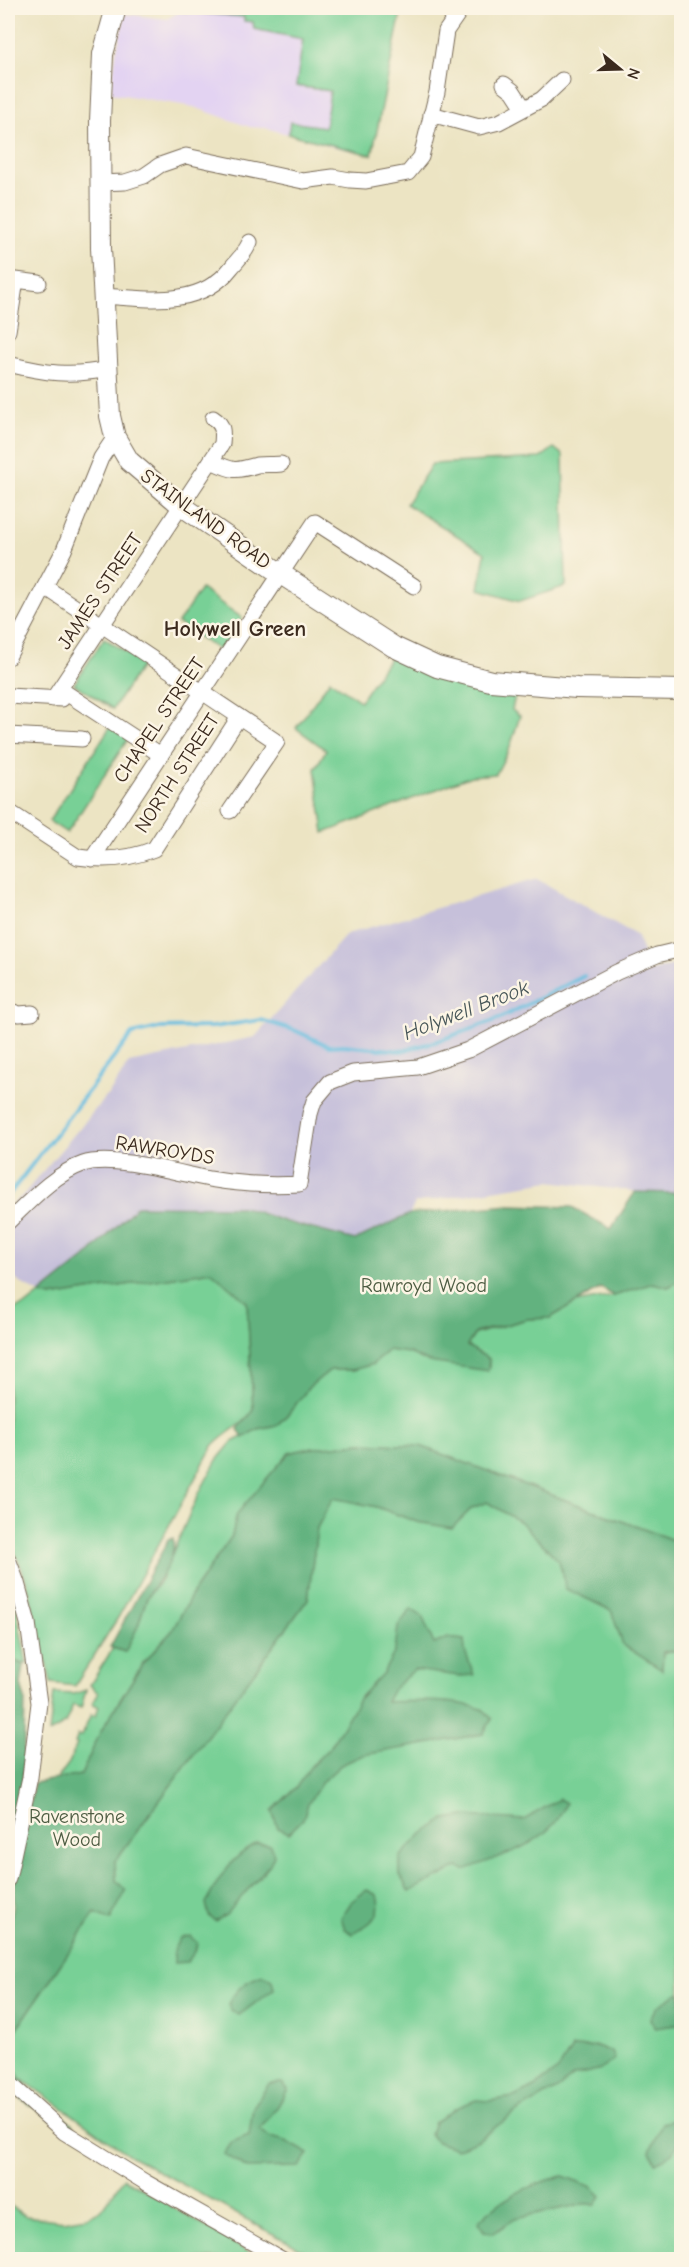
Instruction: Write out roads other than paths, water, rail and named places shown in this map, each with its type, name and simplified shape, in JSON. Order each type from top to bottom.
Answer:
[{"type":"main road","name":"STAINLAND ROAD","points":[[116,8],[103,54],[99,183],[110,416],[115,437],[129,461],[182,506],[281,574],[394,647],[437,667],[491,681],[577,688],[681,690]]},
{"type":"street","points":[[99,183],[125,182],[135,179],[160,165],[186,156],[303,181],[333,177],[366,181],[408,173],[421,157],[437,93],[446,31],[462,8]]},
{"type":"street","points":[[431,114],[479,127],[499,122],[542,99],[562,80]]},
{"type":"street","points":[[504,84],[513,91],[524,108]]},
{"type":"street","points":[[103,296],[168,300],[205,291],[227,275],[244,256],[250,242]]},
{"type":"street","points":[[8,331],[16,280],[39,283]]},
{"type":"street","points":[[8,364],[47,374],[86,374],[108,369]]},
{"type":"street","name":"JAMES STREET","points":[[56,694],[222,444],[223,431],[220,422],[213,418]]},
{"type":"street","points":[[8,657],[64,550],[101,458],[115,437]]},
{"type":"street","points":[[211,461],[236,471],[259,465],[281,464]]},
{"type":"street","name":"CHAPEL STREET","points":[[85,858],[161,755],[315,522],[414,586]]},
{"type":"street","points":[[45,587],[277,742],[230,811]]},
{"type":"street","points":[[8,696],[56,694],[77,700],[161,755]]},
{"type":"street","name":"NORTH STREET","points":[[85,858],[134,858],[154,849],[239,717]]},
{"type":"street","points":[[8,735],[82,739]]},
{"type":"street","points":[[8,811],[85,858]]},
{"type":"street","name":"RAWROYDS","points":[[8,1222],[57,1179],[72,1168],[85,1163],[101,1161],[151,1166],[209,1179],[265,1186],[300,1184],[310,1113],[314,1101],[330,1082],[353,1073],[418,1067],[468,1050],[616,972],[657,955],[681,949]]},
{"type":"street","points":[[8,1010],[19,1014],[32,1013]]},
{"type":"street","points":[[8,1559],[28,1623],[39,1703],[30,1777],[8,1879]]},
{"type":"street","points":[[8,2082],[64,2132],[131,2174],[283,2259]]},
{"type":"waterway","name":"Holywell Brook","points":[[8,1196],[132,1034],[159,1028],[213,1027],[261,1020],[294,1030],[329,1046],[343,1045],[401,1051],[438,1041],[500,1018],[584,976]]},
{"type":"district","name":"Holywell Green","points":[[235,629]]},
{"type":"park label","name":"Rawroyd Wood","points":[[424,1285]]},
{"type":"park label","name":"Ravenstone Wood","points":[[77,1828]]}]
